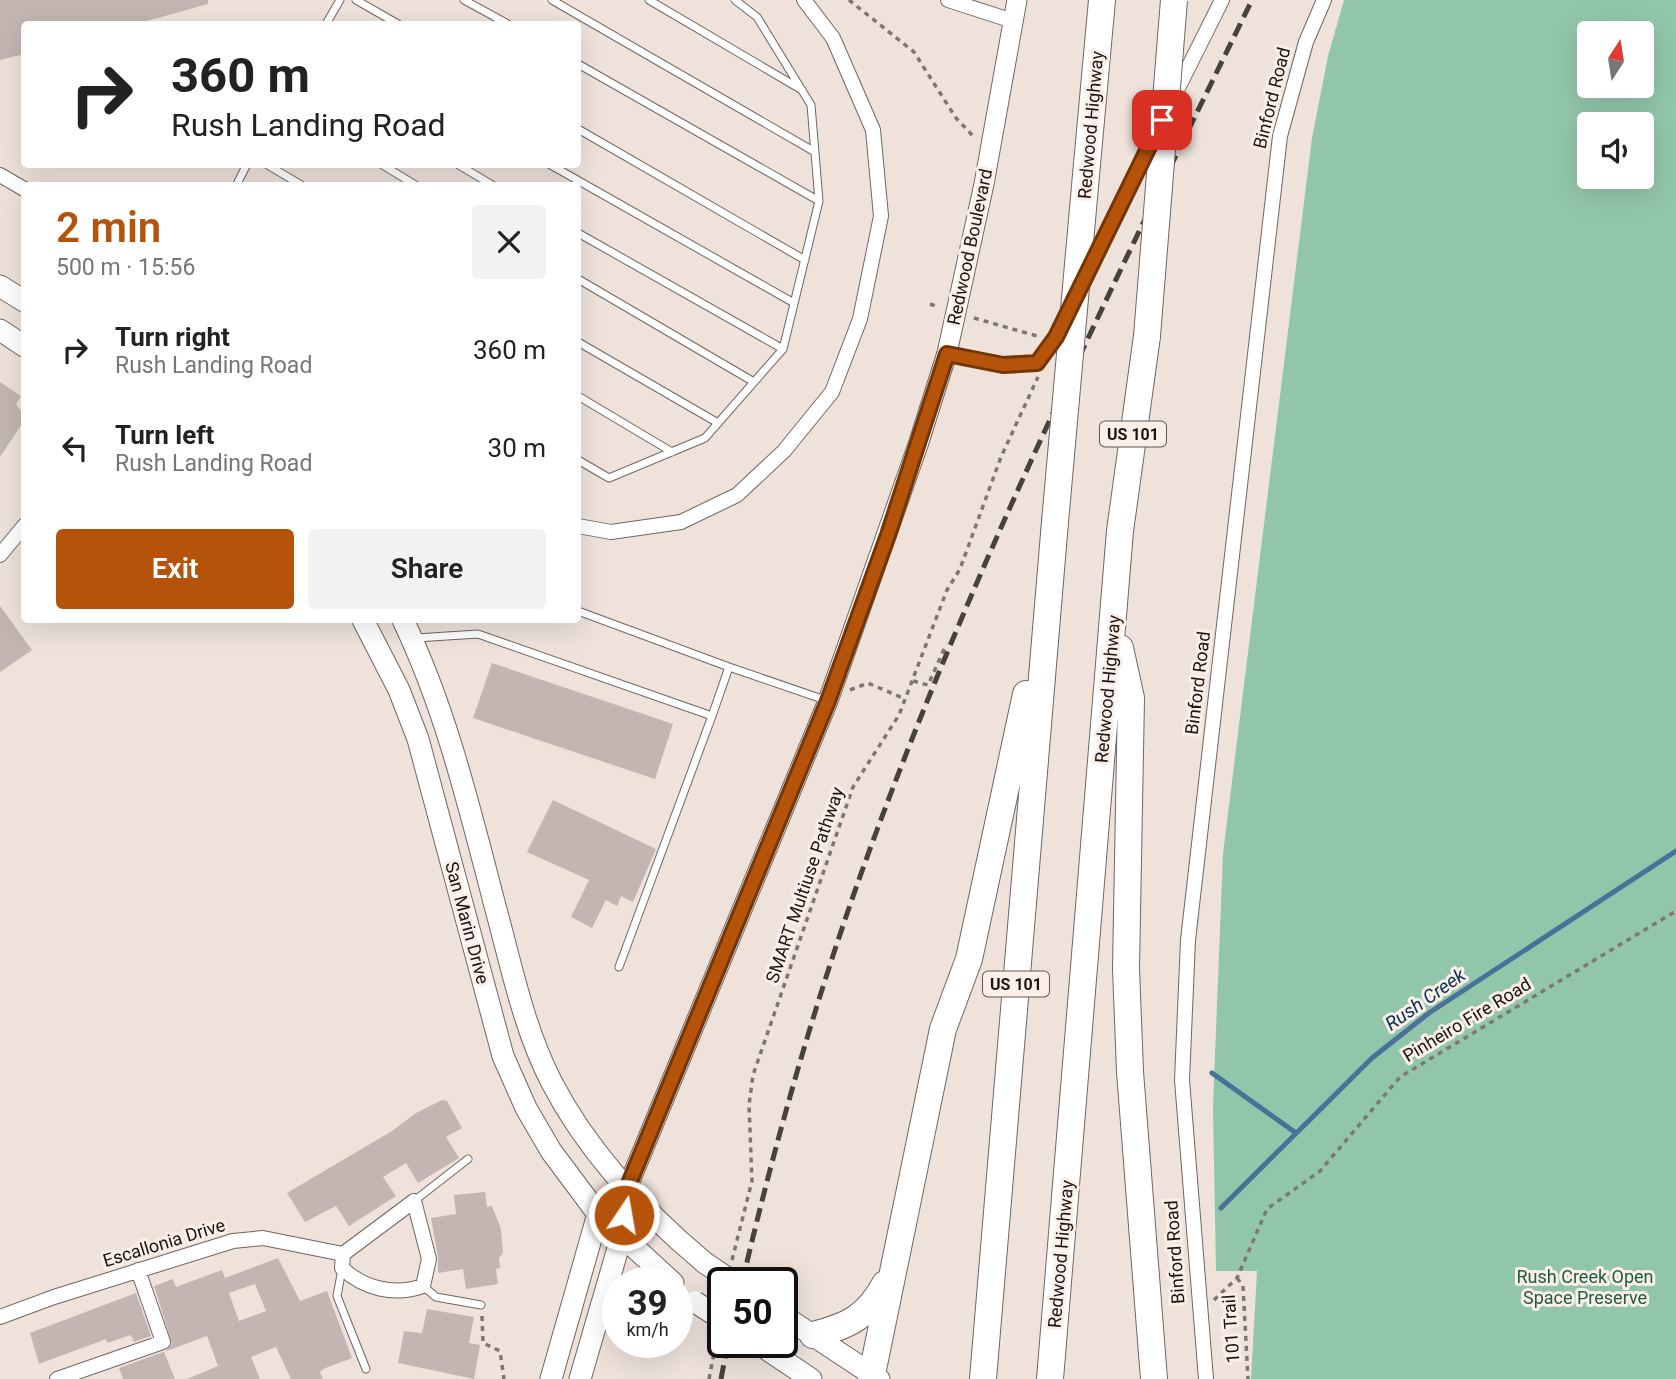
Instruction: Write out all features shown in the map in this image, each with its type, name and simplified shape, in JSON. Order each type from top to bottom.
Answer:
[{"type":"highway","name":"Redwood Highway","points":[[983,1379],[1102,0]]},
{"type":"highway","name":"Redwood Highway","points":[[1050,1379],[1120,531],[1147,336],[1174,0]]},
{"type":"highway","points":[[874,1378],[891,1273],[943,1029],[969,959],[1049,590]]},
{"type":"highway","points":[[1114,622],[1131,698],[1126,968],[1135,1147],[1154,1379]]},
{"type":"highway","points":[[813,1335],[836,1329],[865,1313],[891,1273]]},
{"type":"main road","points":[[0,286],[21,299]]},
{"type":"main road","points":[[0,330],[21,344]]},
{"type":"main road","name":"San Marin Drive","points":[[365,623],[399,690],[418,739],[503,1056],[526,1108],[551,1151],[598,1214],[654,1267]]},
{"type":"main road","name":"San Marin Drive","points":[[407,629],[445,719],[535,1044],[552,1083],[577,1124],[626,1191],[705,1263],[713,1267]]},
{"type":"main road","name":"Redwood Boulevard","points":[[598,1214],[626,1191]]},
{"type":"main road","name":"Redwood Boulevard","points":[[580,1379],[621,1238],[626,1191]]},
{"type":"main road","points":[[551,1379],[598,1214]]},
{"type":"main road","name":"San Marin Drive","points":[[693,1302],[707,1314]]},
{"type":"main road","points":[[590,1340],[602,1325]]},
{"type":"main road","points":[[798,1325],[874,1378]]},
{"type":"main road","points":[[779,1358],[811,1379]]},
{"type":"street","points":[[581,527],[611,532],[681,522],[737,495],[785,451],[832,393],[860,319],[881,216],[873,130],[833,38],[804,0]]},
{"type":"street","points":[[948,0],[1013,21]]},
{"type":"street","name":"Redwood Boulevard","points":[[626,1191],[831,693],[888,535],[947,354],[991,148],[1017,0]]},
{"type":"street","points":[[947,354],[1003,365],[1037,363],[1062,325],[1222,0]]},
{"type":"street","name":"Binford Road","points":[[1206,1379],[1182,1080],[1188,940],[1280,136],[1306,42],[1324,0]]},
{"type":"street","points":[[0,175],[21,187]]},
{"type":"street","points":[[0,555],[21,530]]},
{"type":"street","points":[[343,1261],[414,1201],[429,1259],[423,1286]]},
{"type":"street","name":"Escallonia Drive","points":[[0,1317],[233,1241],[263,1238],[343,1261],[357,1282],[404,1293],[423,1286]]},
{"type":"street","points":[[57,1379],[163,1342],[138,1270]]},
{"type":"lane","points":[[328,21],[340,0]]},
{"type":"lane","points":[[356,0],[393,21]]},
{"type":"lane","points":[[464,0],[502,21]]},
{"type":"lane","points":[[552,0],[815,152]]},
{"type":"lane","points":[[649,0],[802,91]]},
{"type":"lane","points":[[581,462],[609,478],[705,438],[783,349],[820,201],[811,105],[757,17],[735,0]]},
{"type":"lane","points":[[581,66],[820,201]]},
{"type":"lane","points":[[581,131],[805,260]]},
{"type":"lane","points":[[274,168],[296,182]]},
{"type":"lane","points":[[388,168],[410,182]]},
{"type":"lane","points":[[464,168],[487,182]]},
{"type":"lane","points":[[556,168],[581,182]]},
{"type":"lane","points":[[581,182],[794,303]]},
{"type":"lane","points":[[581,235],[783,349]]},
{"type":"lane","points":[[581,281],[754,382]]},
{"type":"lane","points":[[581,344],[718,423]]},
{"type":"lane","points":[[581,398],[672,452]]},
{"type":"lane","points":[[581,612],[729,667],[831,693]]},
{"type":"lane","points":[[407,629],[478,634],[712,716]]},
{"type":"lane","points":[[619,967],[729,667]]},
{"type":"lane","points":[[414,1201],[468,1159]]},
{"type":"lane","points":[[343,1261],[337,1296],[366,1369]]},
{"type":"lane","points":[[423,1286],[436,1297],[481,1306]]},
{"type":"path","points":[[849,0],[914,52],[966,131],[991,148]]},
{"type":"path","points":[[930,304],[1037,336],[1042,356]]},
{"type":"path","name":"SMART Multiuse Pathway","points":[[734,1267],[752,1181],[749,1105],[753,1075],[853,787],[899,715],[947,590],[960,569],[1001,457],[1027,400]]},
{"type":"path","points":[[913,681],[928,685],[945,646]]},
{"type":"path","points":[[831,693],[851,691],[868,683],[905,699]]},
{"type":"path","name":"Pinheiro Fire Road","points":[[1199,1314],[1237,1278],[1267,1209],[1320,1171],[1400,1077],[1676,911]]},
{"type":"path","name":"101 Trail","points":[[1237,1278],[1243,1286],[1248,1379]]},
{"type":"path","points":[[481,1306],[483,1343],[500,1351],[504,1379]]},
{"type":"path","points":[[709,1379],[713,1358]]},
{"type":"green space","name":"Rush Creek Open Space Preserve","points":[[1344,0],[1676,0],[1676,1379],[1251,1379],[1257,1271],[1216,1271],[1213,1106],[1223,854],[1312,138],[1328,56]]},
{"type":"building","points":[[0,0],[208,0],[208,4],[147,21],[21,21],[21,55],[0,60]]},
{"type":"building","points":[[0,382],[21,396],[16,404],[21,411],[21,426],[0,457]]},
{"type":"building","points":[[0,606],[32,650],[0,672]]},
{"type":"building","points":[[492,663],[673,724],[655,779],[473,718]]},
{"type":"building","points":[[553,800],[656,849],[633,902],[621,896],[617,906],[606,900],[592,928],[571,917],[589,880],[527,852]]},
{"type":"building","points":[[442,1100],[447,1101],[462,1128],[446,1137],[459,1158],[418,1183],[406,1163],[383,1177],[396,1196],[349,1226],[336,1206],[305,1222],[287,1193],[392,1131],[416,1113]]},
{"type":"building","points":[[485,1192],[487,1207],[492,1206],[501,1229],[503,1253],[499,1258],[500,1268],[496,1269],[498,1284],[466,1289],[463,1269],[438,1273],[431,1218],[456,1214],[454,1195]]},
{"type":"building","points":[[278,1258],[300,1301],[327,1291],[352,1358],[323,1369],[320,1372],[323,1379],[291,1379],[276,1347],[251,1357],[260,1379],[187,1379],[218,1366],[207,1336],[164,1352],[175,1379],[123,1379],[119,1368],[166,1351],[172,1344],[154,1286],[173,1279],[176,1287],[222,1270],[225,1278]],"holes":[[[255,1284],[266,1311],[239,1321],[229,1293]]]},
{"type":"building","points":[[136,1293],[151,1336],[134,1342],[131,1335],[107,1343],[106,1339],[39,1364],[30,1333]]},
{"type":"building","points":[[427,1309],[474,1317],[469,1343],[480,1345],[474,1379],[398,1363],[404,1331],[422,1333]]},
{"type":"waterway","name":"Rush Creek","points":[[1221,1208],[1372,1058],[1429,1013],[1676,851]]},
{"type":"waterway","points":[[1212,1073],[1296,1133]]},
{"type":"railway","points":[[746,1267],[786,1111],[820,997],[857,885],[918,724],[1054,410],[1252,0]]},
{"type":"railway","points":[[721,1379],[725,1358]]},
{"type":"route","points":[[624,1215],[626,1191],[828,701],[888,535],[947,354],[1003,365],[1037,363],[1056,337],[1162,120]]}]
